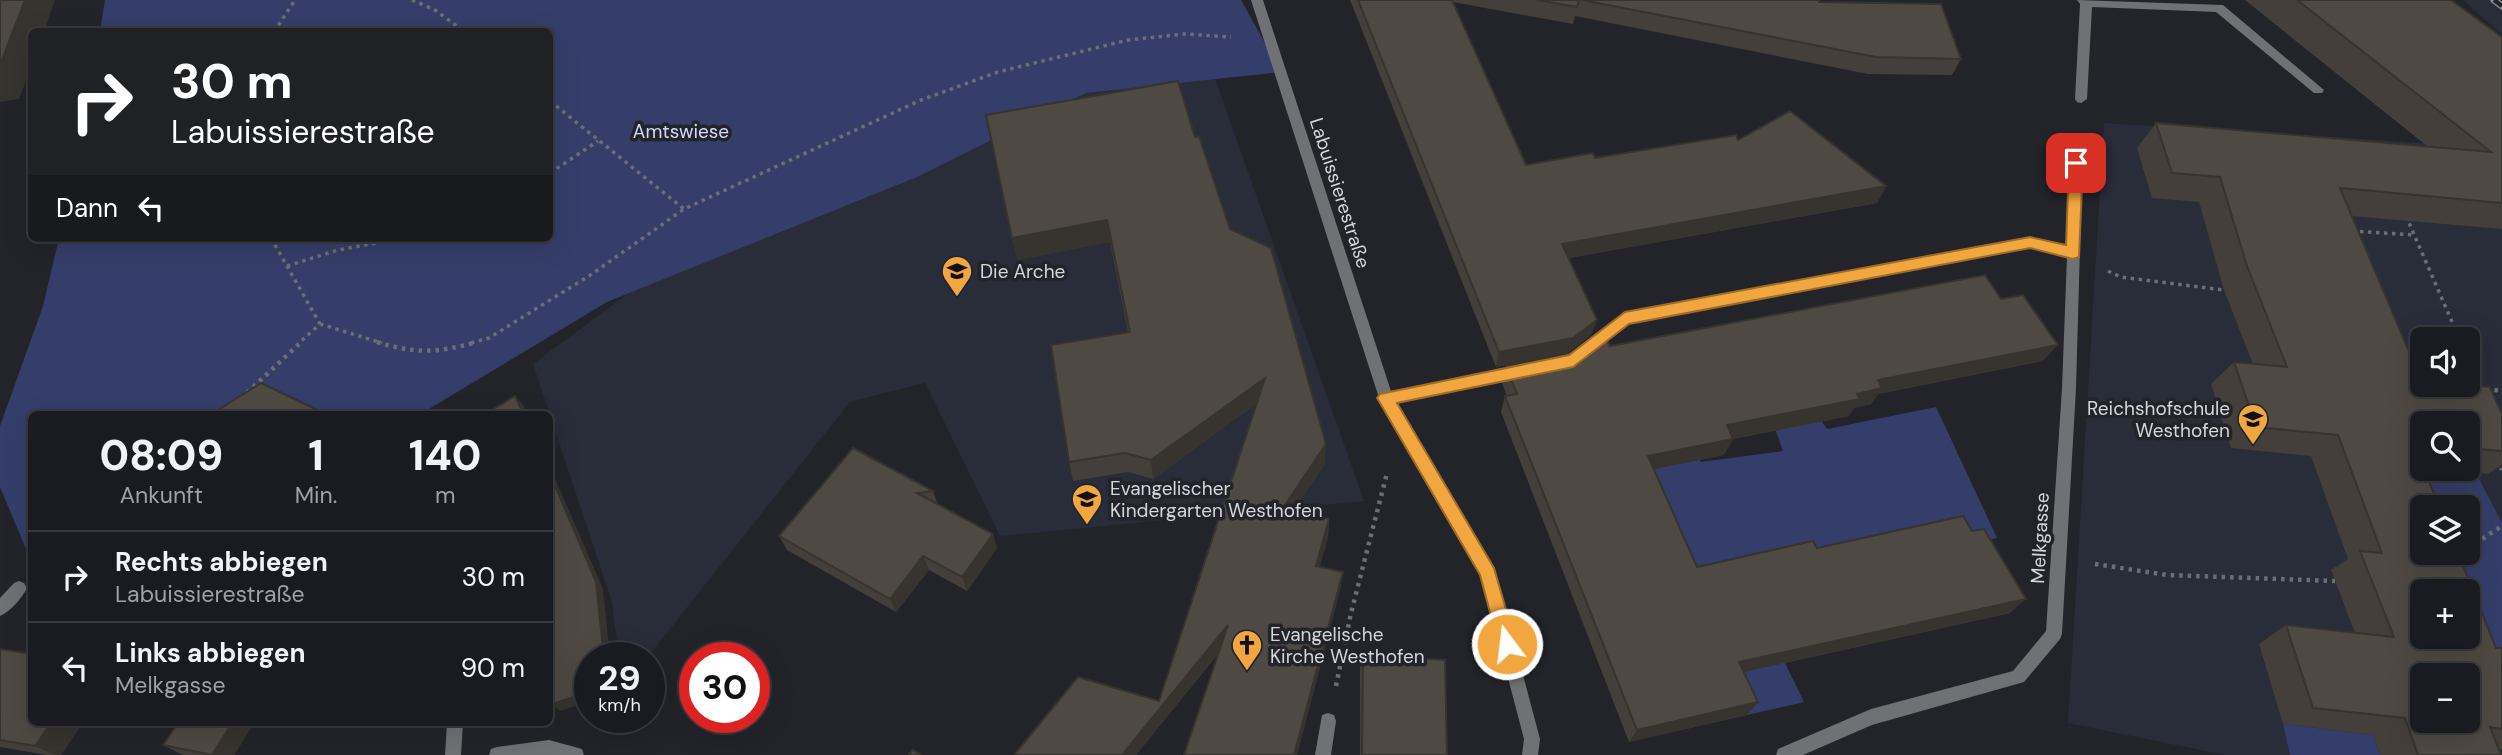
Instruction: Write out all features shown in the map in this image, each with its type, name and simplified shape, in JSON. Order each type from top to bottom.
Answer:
[{"type":"street","name":"Labuissierestraße","points":[[1257,0],[1385,398],[1488,573],[1532,739],[1530,755]]},
{"type":"street","points":[[2081,100],[2084,2],[2217,4],[2318,90]]},
{"type":"street","name":"Melkgasse","points":[[1784,755],[1871,717],[2018,677],[2054,634],[2077,140]]},
{"type":"street","points":[[1584,352],[1625,318],[2030,242],[2073,253]]},
{"type":"street","points":[[1385,398],[1532,369]]},
{"type":"street","points":[[0,609],[19,588]]},
{"type":"street","points":[[1323,755],[1328,721]]},
{"type":"street","points":[[453,755],[455,726]]},
{"type":"street","points":[[497,755],[549,748],[576,755]]},
{"type":"path","points":[[277,28],[295,0]]},
{"type":"path","points":[[412,0],[435,10],[460,28]]},
{"type":"path","points":[[273,242],[320,324],[400,349],[442,352],[489,338],[592,274],[684,209],[921,100],[998,72],[1128,40],[1185,34],[1271,40]]},
{"type":"path","points":[[553,104],[684,209]]},
{"type":"path","points":[[553,171],[597,141]]},
{"type":"path","points":[[2404,212],[2454,327]]},
{"type":"path","points":[[2349,230],[2414,235]]},
{"type":"path","points":[[287,266],[338,250],[382,242]]},
{"type":"path","points":[[2073,253],[2121,277],[2224,290]]},
{"type":"path","points":[[243,397],[320,324]]},
{"type":"path","points":[[2481,388],[2502,391]]},
{"type":"path","points":[[1328,721],[1351,612],[1372,538],[1399,421]]},
{"type":"path","points":[[2497,458],[2502,470]]},
{"type":"path","points":[[2480,540],[2502,526]]},
{"type":"path","points":[[2059,558],[2167,575],[2335,581]]},
{"type":"shaded area","points":[[2463,0],[2502,0],[2502,35]]},
{"type":"shaded area","name":"Die Arche","points":[[1205,50],[1364,501],[1000,536],[925,383],[850,402],[660,642],[617,642],[612,602],[553,424],[553,411],[549,411],[533,364],[712,231],[1073,79]]},
{"type":"shaded area","name":"Reichshofschule Westhofen","points":[[2104,123],[2473,146],[2502,205],[2502,755],[2225,755],[2068,723]]},
{"type":"green space","name":"Amtswiese","points":[[105,0],[1241,0],[1281,72],[1086,93],[917,177],[607,302],[426,411],[28,411],[28,554],[0,487],[0,426],[43,306],[58,242],[553,242],[553,28],[100,28]]},
{"type":"green space","points":[[1605,393],[1681,436],[1701,462],[1783,451],[1772,420],[1816,413],[1827,429],[1936,407],[1997,538],[1958,546],[1809,657],[1785,663],[1804,702],[1747,715]]},
{"type":"green space","points":[[2385,464],[2410,466],[2410,481],[2480,481],[2502,523],[2502,670],[2480,649],[2480,579],[2429,579],[2424,565],[2480,565],[2480,495],[2410,495],[2410,529]]},
{"type":"green space","points":[[2283,724],[2373,735],[2380,755],[2290,755]]},
{"type":"building","points":[[0,0],[25,0],[0,65]]},
{"type":"building","points":[[1358,0],[1452,0],[1526,165],[1593,153],[1595,158],[1736,135],[1738,140],[1790,111],[1886,186],[1562,244],[1597,320],[1573,338],[1499,352]]},
{"type":"building","points":[[1537,0],[1579,0],[1577,7]]},
{"type":"building","points":[[1582,0],[1819,0],[1941,4],[1961,59],[1876,57]]},
{"type":"building","points":[[2297,0],[2451,0],[2502,37],[2502,203],[2340,188],[2410,354],[2410,397],[2480,397],[2480,386],[2490,387],[2502,414],[2502,451],[2480,449],[2480,411],[2410,411],[2410,481],[2429,481],[2435,495],[2410,495],[2410,565],[2463,565],[2468,579],[2410,579],[2410,649],[2480,649],[2480,608],[2496,648],[2502,648],[2502,729],[2490,727],[2501,755],[2418,755],[2410,733],[2480,733],[2480,663],[2410,663],[2410,732],[2405,718],[2313,708],[2286,625],[2394,637],[2360,551],[2382,553],[2338,435],[2256,427],[2234,362],[2287,367],[2247,266],[2220,177],[2172,173],[2156,123],[2491,152]]},
{"type":"building","points":[[1178,81],[1195,137],[1199,136],[1230,229],[1271,248],[1326,444],[1283,508],[1329,519],[1316,566],[1343,572],[1294,755],[1184,755],[1228,625],[1122,755],[1014,755],[1078,677],[1159,701],[1265,378],[1151,460],[1125,453],[1069,462],[1051,345],[1130,332],[1107,220],[1012,238],[986,115]]},
{"type":"building","points":[[1985,275],[2001,299],[2023,295],[2058,345],[1878,380],[1882,388],[1857,394],[1860,399],[1727,425],[1733,439],[1648,456],[1697,567],[1813,541],[1817,548],[1963,516],[1972,531],[1984,529],[2026,599],[1739,662],[1758,702],[1637,730],[1505,396],[1517,394],[1506,366],[1579,352],[1604,333],[1610,346]]},
{"type":"building","points":[[261,383],[320,411],[216,411]]},
{"type":"building","points":[[515,396],[522,411],[491,411]]},
{"type":"building","points":[[853,448],[933,491],[917,493],[993,534],[962,577],[923,556],[890,599],[779,536]]},
{"type":"building","points":[[553,481],[596,582],[602,642],[574,642],[574,697],[553,704]]},
{"type":"building","points":[[0,649],[28,653],[28,726],[49,726],[35,746],[0,740]]},
{"type":"building","points":[[1363,655],[1445,660],[1447,755],[1362,755]]},
{"type":"building","points":[[176,726],[230,726],[212,755],[163,745]]},
{"type":"building","points":[[912,750],[922,755],[909,755]]},
{"type":"railway","points":[[2494,0],[2502,6]]},
{"type":"place","name":"Die Arche","points":[[957,298]]},
{"type":"place","name":"Reichshofschule Westhofen","points":[[2253,446]]},
{"type":"place","name":"Evangelischer Kindergarten Westhofen","points":[[1087,526]]},
{"type":"place","name":"Evangelische Kirche Westhofen","points":[[1247,672]]},
{"type":"route","points":[[1507,644],[1488,573],[1385,398],[1573,360],[1625,318],[2030,242],[2073,253],[2076,163]]}]
